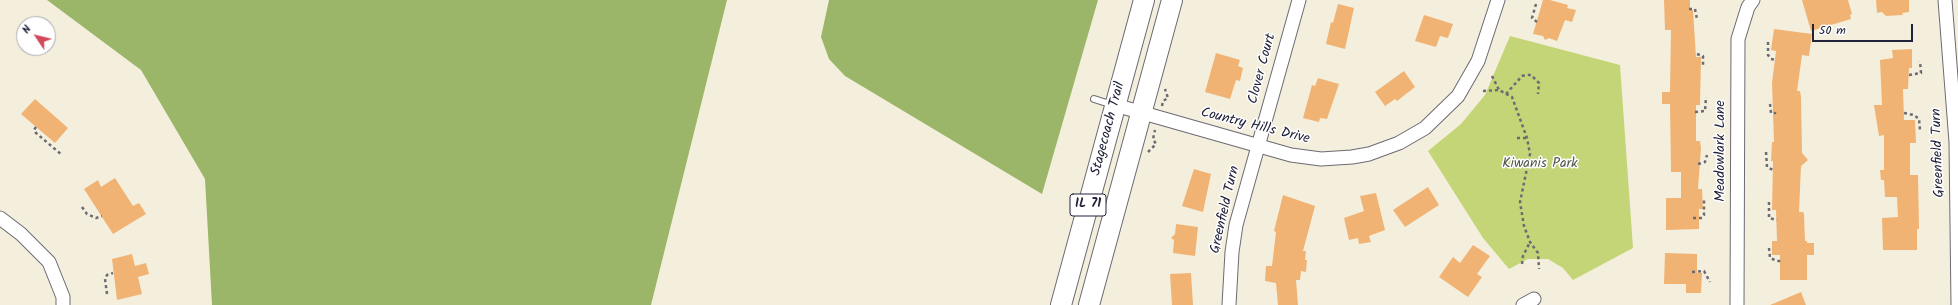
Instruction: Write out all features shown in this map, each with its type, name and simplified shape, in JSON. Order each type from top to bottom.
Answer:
[{"type":"main road","name":"Stagecoach Trail","points":[[1061,305],[1144,0]]},
{"type":"main road","name":"Stagecoach Trail","points":[[1089,305],[1172,0]]},
{"type":"street","name":"Clover Court","points":[[1258,146],[1299,0]]},
{"type":"street","name":"Country Hills Drive","points":[[1115,105],[1291,155],[1321,159],[1369,154],[1412,136],[1425,128],[1448,107],[1470,78],[1484,47],[1498,0]]},
{"type":"street","name":"Meadowlark Lane","points":[[1738,305],[1738,39],[1748,7],[1753,0]]},
{"type":"street","name":"Greenfield Turn","points":[[1945,0],[1956,142],[1958,305]]},
{"type":"street","name":"Greenfield Turn","points":[[1229,305],[1232,252],[1236,225],[1258,146]]},
{"type":"street","points":[[0,218],[21,234],[49,262],[63,297],[63,305]]},
{"type":"street","points":[[1523,305],[1534,299]]},
{"type":"lane","points":[[1094,99],[1115,105]]},
{"type":"path","points":[[1536,4],[1532,18],[1537,22]]},
{"type":"path","points":[[1689,9],[1695,9],[1697,19]]},
{"type":"path","points":[[1768,42],[1768,55],[1771,59],[1776,60]]},
{"type":"path","points":[[1696,54],[1703,56],[1703,65]]},
{"type":"path","points":[[1909,74],[1921,73],[1920,61]]},
{"type":"path","points":[[1506,94],[1522,76],[1526,75],[1531,75],[1539,83],[1538,94]]},
{"type":"path","points":[[1492,76],[1499,90]]},
{"type":"path","points":[[1483,91],[1499,90],[1512,97],[1527,138],[1530,154],[1520,202],[1524,226],[1530,242],[1538,253],[1539,269]]},
{"type":"path","points":[[1163,101],[1168,98],[1167,94]]},
{"type":"path","points":[[1696,112],[1705,112],[1706,97]]},
{"type":"path","points":[[1770,104],[1771,113],[1775,112]]},
{"type":"path","points":[[1904,113],[1914,115],[1919,119],[1920,130]]},
{"type":"path","points":[[36,127],[34,130],[36,133],[62,155]]},
{"type":"path","points":[[1516,138],[1527,138]]},
{"type":"path","points":[[1153,139],[1156,144],[1154,146]]},
{"type":"path","points":[[1766,152],[1767,167],[1773,170]]},
{"type":"path","points":[[1698,164],[1705,162],[1707,155]]},
{"type":"path","points":[[1693,218],[1702,218],[1704,216],[1704,199]]},
{"type":"path","points":[[1769,202],[1769,218],[1776,220]]},
{"type":"path","points":[[82,207],[87,214],[96,218],[102,216]]},
{"type":"path","points":[[1522,264],[1523,256],[1530,242]]},
{"type":"path","points":[[1769,248],[1770,258],[1777,262],[1783,261]]},
{"type":"path","points":[[1692,272],[1704,271],[1710,282]]},
{"type":"path","points":[[107,294],[105,279],[107,275],[113,273]]},
{"type":"green space","points":[[47,0],[727,0],[651,305],[212,305],[205,179],[141,70]]},
{"type":"green space","points":[[829,0],[1098,0],[1042,194],[845,76],[829,59],[821,37]]},
{"type":"green space","name":"Kiwanis Park","points":[[1510,36],[1620,65],[1633,248],[1573,280],[1563,268],[1548,259],[1528,259],[1509,269],[1483,238],[1428,151],[1461,124],[1485,95]]},
{"type":"building","points":[[1543,0],[1550,0],[1568,5],[1567,8],[1576,10],[1572,22],[1565,20],[1557,41],[1549,38],[1545,40],[1543,36],[1533,34]]},
{"type":"building","points":[[1664,0],[1690,0],[1690,10],[1693,10],[1696,57],[1701,57],[1700,105],[1696,105],[1696,141],[1700,141],[1701,148],[1698,189],[1702,189],[1703,209],[1699,209],[1699,229],[1666,230],[1666,198],[1681,198],[1681,172],[1671,172],[1670,104],[1662,104],[1662,92],[1670,92],[1671,30],[1665,30]]},
{"type":"building","points":[[1802,0],[1848,0],[1852,14],[1850,15],[1851,19],[1811,31]]},
{"type":"building","points":[[1876,0],[1909,0],[1909,12],[1902,13],[1903,15],[1886,16],[1882,12],[1877,13]]},
{"type":"building","points":[[1338,4],[1354,8],[1345,49],[1326,44],[1331,22],[1333,23]]},
{"type":"building","points":[[1424,15],[1453,24],[1448,38],[1440,36],[1436,47],[1415,41]]},
{"type":"building","points":[[1774,29],[1812,34],[1809,56],[1802,55],[1797,91],[1800,91],[1801,97],[1802,153],[1808,160],[1801,166],[1799,212],[1803,212],[1804,214],[1805,241],[1807,241],[1807,243],[1814,243],[1814,255],[1807,255],[1807,280],[1780,280],[1780,255],[1772,255],[1772,241],[1777,241],[1776,210],[1772,210],[1773,161],[1771,161],[1772,142],[1774,142],[1772,83],[1776,51],[1771,50]]},
{"type":"building","points":[[1912,49],[1912,68],[1909,68],[1908,89],[1903,89],[1904,120],[1915,120],[1916,143],[1910,143],[1910,175],[1918,175],[1919,229],[1917,229],[1917,250],[1883,250],[1882,218],[1898,217],[1897,197],[1885,197],[1884,180],[1881,180],[1880,170],[1884,170],[1884,135],[1879,136],[1874,105],[1882,105],[1880,60],[1893,58],[1892,50]]},
{"type":"building","points":[[1216,53],[1240,60],[1238,66],[1243,68],[1240,81],[1236,80],[1230,99],[1205,92]]},
{"type":"building","points":[[1404,71],[1415,87],[1397,101],[1395,99],[1385,106],[1375,92]]},
{"type":"building","points":[[1318,78],[1339,84],[1327,119],[1320,118],[1319,122],[1303,118],[1312,85],[1315,86]]},
{"type":"building","points":[[35,99],[68,128],[55,143],[21,114]]},
{"type":"building","points":[[1194,169],[1211,174],[1203,212],[1182,206]]},
{"type":"building","points":[[115,178],[133,206],[139,203],[146,214],[113,234],[84,189],[98,180],[101,187]]},
{"type":"building","points":[[1428,187],[1439,205],[1405,227],[1393,210]]},
{"type":"building","points":[[1376,193],[1385,230],[1369,236],[1371,242],[1359,244],[1358,238],[1349,240],[1344,218],[1364,211],[1360,196]]},
{"type":"building","points":[[1283,195],[1315,206],[1303,251],[1306,251],[1306,272],[1301,271],[1300,280],[1296,280],[1298,305],[1278,305],[1276,283],[1265,281],[1266,266],[1272,266],[1276,232],[1274,231]]},
{"type":"building","points":[[1176,224],[1198,227],[1195,256],[1173,253],[1174,240],[1171,238],[1175,234]]},
{"type":"building","points":[[1473,245],[1490,256],[1477,274],[1482,277],[1468,297],[1439,277],[1453,257],[1460,263]]},
{"type":"building","points":[[1665,253],[1697,254],[1697,273],[1702,273],[1701,293],[1686,293],[1686,284],[1664,284]]},
{"type":"building","points":[[132,254],[135,266],[146,263],[149,274],[138,277],[142,294],[117,300],[112,259]]},
{"type":"building","points":[[1191,273],[1193,305],[1172,305],[1170,274]]},
{"type":"building","points":[[1801,292],[1806,305],[1770,305]]}]
